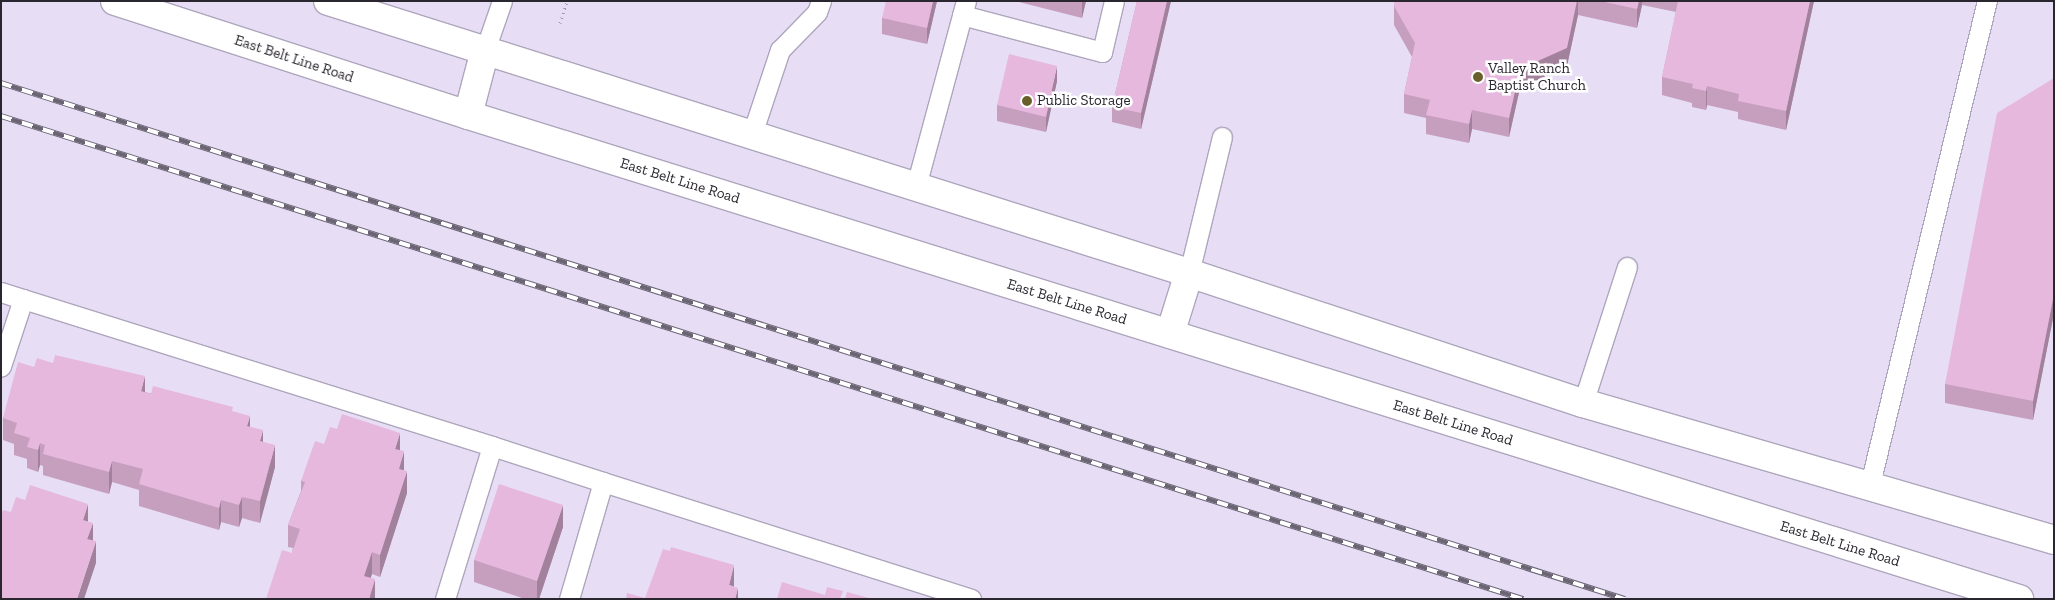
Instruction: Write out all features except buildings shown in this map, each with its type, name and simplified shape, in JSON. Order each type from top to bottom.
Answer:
[{"type":"main road","name":"East Belt Line Road","points":[[115,1],[468,115],[2019,599]]},
{"type":"main road","points":[[328,1],[1190,273],[1583,403],[1870,484],[2054,540]]},
{"type":"main road","points":[[468,115],[485,50]]},
{"type":"main road","points":[[1170,334],[1190,273]]},
{"type":"lane","points":[[485,50],[502,1]]},
{"type":"lane","points":[[752,134],[780,50],[817,12],[821,1]]},
{"type":"lane","points":[[916,186],[964,8],[1102,52],[1114,1]]},
{"type":"lane","points":[[1870,484],[1987,1]]},
{"type":"lane","points":[[1190,273],[1222,137]]},
{"type":"lane","points":[[1583,403],[1627,267]]},
{"type":"lane","points":[[1,292],[971,599]]},
{"type":"lane","points":[[1,366],[23,298]]},
{"type":"lane","points":[[444,599],[492,446]]},
{"type":"lane","points":[[569,599],[603,482]]},
{"type":"path","points":[[560,23],[567,1]]},
{"type":"railway","points":[[1,83],[1625,599]]},
{"type":"railway","points":[[1,116],[1523,599]]},
{"type":"place","name":"Valley Ranch Baptist Church","points":[[1478,77]]},
{"type":"place","name":"Public Storage","points":[[1027,101]]}]
